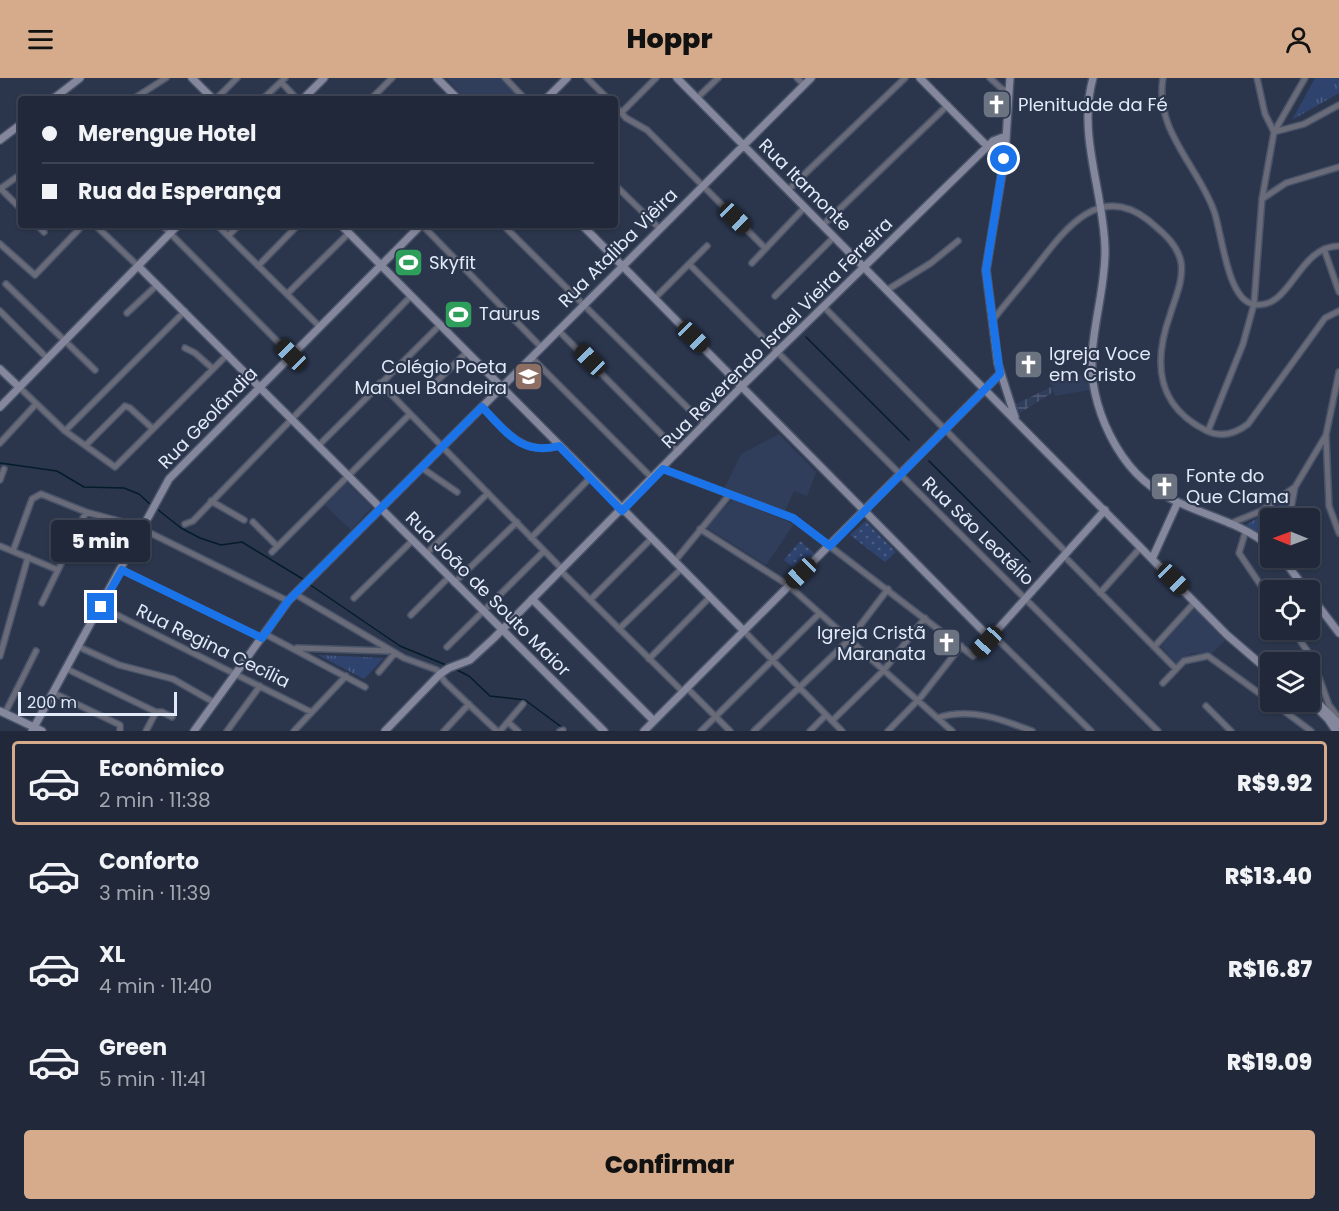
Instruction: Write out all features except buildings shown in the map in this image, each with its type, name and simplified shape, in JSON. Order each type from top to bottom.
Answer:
[{"type":"street","points":[[57,96],[80,78]]},
{"type":"street","points":[[138,96],[166,78]]},
{"type":"street","points":[[192,78],[211,96]]},
{"type":"street","points":[[217,96],[237,78]]},
{"type":"street","points":[[306,96],[324,78]]},
{"type":"street","points":[[374,96],[392,78]]},
{"type":"street","points":[[437,78],[455,96]]},
{"type":"street","points":[[505,78],[522,96]]},
{"type":"street","points":[[549,96],[567,78]]},
{"type":"street","points":[[587,78],[605,96]]},
{"type":"street","points":[[621,113],[656,78]]},
{"type":"street","name":"Rua Itamonte","points":[[677,78],[1152,559],[1241,648],[1260,664]]},
{"type":"street","points":[[697,98],[718,78]]},
{"type":"street","points":[[797,78],[804,85]]},
{"type":"street","name":"Rua Ataliba Viêira","points":[[194,731],[288,601],[811,78]]},
{"type":"street","points":[[789,190],[905,78]]},
{"type":"street","points":[[920,78],[987,146]]},
{"type":"street","points":[[990,78],[1002,89],[1009,91]]},
{"type":"street","points":[[1010,78],[1006,136],[986,263],[1000,383],[1011,416]]},
{"type":"street","points":[[1093,78],[1088,122],[1101,208],[1104,271],[1093,340],[1095,393],[1104,423],[1127,461],[1155,490],[1177,504],[1246,530],[1260,540]]},
{"type":"street","points":[[1163,78],[1162,108],[1171,133],[1205,189],[1213,208],[1237,293],[1254,304],[1271,302],[1277,298],[1305,262],[1324,249],[1339,246]]},
{"type":"street","points":[[1257,78],[1265,114],[1274,132]]},
{"type":"street","points":[[1208,431],[1243,344],[1254,304],[1262,199],[1274,132],[1305,78]]},
{"type":"street","points":[[267,96],[283,80],[295,96]]},
{"type":"street","points":[[823,225],[948,105]]},
{"type":"street","points":[[1274,132],[1304,124],[1339,105]]},
{"type":"street","points":[[618,110],[647,130],[764,247]]},
{"type":"street","points":[[0,140],[18,126]]},
{"type":"street","name":"Rua Reverendo Israel Vieira Ferreira","points":[[386,731],[440,674],[466,662],[502,629],[622,511],[742,386],[823,306],[987,146],[996,139],[1006,136]]},
{"type":"street","points":[[1262,199],[1286,183],[1339,167]]},
{"type":"street","points":[[18,176],[0,188],[18,206]]},
{"type":"street","points":[[618,188],[659,228]]},
{"type":"street","points":[[752,263],[764,247],[805,207]]},
{"type":"street","points":[[992,321],[1069,226],[1080,217],[1101,208],[1122,208],[1142,215],[1163,232],[1177,250],[1182,271],[1180,286],[1161,340],[1160,366],[1165,388],[1174,406],[1192,423],[1208,431],[1231,434],[1248,424],[1324,318],[1339,311]]},
{"type":"street","points":[[40,228],[44,232]]},
{"type":"street","points":[[0,244],[29,272],[36,274],[80,228]]},
{"type":"street","name":"Rua João de Souto Maior","points":[[101,228],[604,731]]},
{"type":"street","points":[[165,228],[291,355]]},
{"type":"street","points":[[0,407],[175,228]]},
{"type":"street","points":[[220,228],[319,326]]},
{"type":"street","points":[[228,236],[236,228]]},
{"type":"street","points":[[258,266],[295,228]]},
{"type":"street","points":[[344,228],[842,731]]},
{"type":"street","name":"Rua Geolândia","points":[[33,729],[144,530],[161,489],[175,472],[418,228]]},
{"type":"street","points":[[424,228],[541,347]]},
{"type":"street","points":[[506,228],[705,425]]},
{"type":"street","points":[[585,228],[864,511],[1091,731]]},
{"type":"street","points":[[287,294],[349,232]]},
{"type":"street","points":[[776,296],[834,237]]},
{"type":"street","points":[[887,290],[931,263],[958,241]]},
{"type":"street","points":[[655,298],[707,246]]},
{"type":"street","points":[[1324,249],[1339,291]]},
{"type":"street","name":"Rua São Leotélio","points":[[689,264],[1158,731]]},
{"type":"street","points":[[6,284],[95,370]]},
{"type":"street","points":[[127,313],[157,285]]},
{"type":"street","points":[[185,524],[189,524],[411,296]]},
{"type":"street","points":[[823,306],[1176,669]]},
{"type":"street","points":[[0,311],[47,358]]},
{"type":"street","points":[[65,431],[185,311]]},
{"type":"street","points":[[319,445],[440,325]]},
{"type":"street","points":[[558,330],[679,452]]},
{"type":"street","points":[[185,348],[195,353],[213,369]]},
{"type":"street","points":[[434,384],[467,352]]},
{"type":"street","points":[[0,369],[65,431],[115,467],[228,354]]},
{"type":"street","points":[[531,357],[653,479]]},
{"type":"street","points":[[1339,372],[1326,435],[1329,506],[1339,533]]},
{"type":"street","points":[[644,731],[1000,374]]},
{"type":"street","points":[[1000,374],[1017,423]]},
{"type":"street","points":[[380,383],[649,659],[716,716],[730,731]]},
{"type":"street","points":[[0,444],[36,404]]},
{"type":"street","points":[[86,444],[125,406],[152,428]]},
{"type":"street","points":[[482,407],[519,444],[540,449],[559,446]]},
{"type":"street","points":[[272,552],[410,414]]},
{"type":"street","points":[[1291,508],[1295,487],[1326,435]]},
{"type":"street","points":[[422,468],[458,492]]},
{"type":"street","points":[[0,480],[4,469]]},
{"type":"street","points":[[663,469],[793,518],[974,656],[1104,510]]},
{"type":"street","points":[[531,538],[591,478]]},
{"type":"street","points":[[1229,524],[1261,511],[1295,487]]},
{"type":"street","points":[[426,554],[488,493]]},
{"type":"street","points":[[674,562],[730,494]]},
{"type":"street","points":[[13,551],[32,499],[36,495],[45,495],[86,512],[144,530],[288,601]]},
{"type":"street","points":[[211,501],[244,520]]},
{"type":"street","points":[[1152,559],[1177,504]]},
{"type":"street","points":[[42,603],[86,512]]},
{"type":"street","points":[[253,522],[277,546]]},
{"type":"street","points":[[411,615],[517,522]]},
{"type":"street","points":[[700,529],[788,585],[952,731]]},
{"type":"street","points":[[1246,530],[1239,553],[1260,584]]},
{"type":"street","points":[[590,600],[651,539]]},
{"type":"street","points":[[354,598],[413,540]]},
{"type":"street","points":[[0,546],[58,570]]},
{"type":"street","points":[[1100,593],[1141,547]]},
{"type":"street","points":[[447,647],[544,551]]},
{"type":"street","points":[[0,656],[28,557]]},
{"type":"street","points":[[619,629],[681,569]]},
{"type":"street","points":[[122,570],[263,636],[294,648],[365,687]]},
{"type":"street","points":[[754,731],[849,640],[888,589]]},
{"type":"street","points":[[295,594],[393,652],[432,668],[498,731],[523,704]]},
{"type":"street","points":[[649,659],[710,597]]},
{"type":"street","points":[[532,599],[654,721]]},
{"type":"street","points":[[1154,647],[1195,602]]},
{"type":"street","name":"Rua Regina Cecília","points":[[101,607],[311,712]]},
{"type":"street","points":[[1320,608],[1339,633]]},
{"type":"street","points":[[701,731],[819,614]]},
{"type":"street","points":[[832,721],[884,670],[925,618]]},
{"type":"street","points":[[1300,640],[1312,658],[1327,710],[1337,727]]},
{"type":"street","points":[[888,731],[918,700],[961,646]]},
{"type":"street","points":[[79,647],[119,665],[173,679],[214,703]]},
{"type":"street","points":[[294,648],[393,652]]},
{"type":"street","points":[[36,651],[2,712],[33,729],[42,731]]},
{"type":"street","points":[[379,672],[393,652]]},
{"type":"street","points":[[1163,683],[1191,658],[1208,657],[1260,694]]},
{"type":"street","points":[[67,669],[156,712],[172,717]]},
{"type":"street","points":[[294,731],[346,676]]},
{"type":"street","points":[[227,731],[260,686]]},
{"type":"street","points":[[54,693],[120,725],[120,731]]},
{"type":"street","points":[[444,731],[469,704]]},
{"type":"street","points":[[1206,706],[1231,731]]},
{"type":"street","points":[[1320,706],[1339,718]]},
{"type":"street","points":[[146,731],[156,712]]},
{"type":"street","points":[[1285,712],[1311,731]]},
{"type":"street","points":[[937,718],[948,714],[984,715],[1032,731]]},
{"type":"street","points":[[810,731],[826,715]]},
{"type":"street","points":[[508,722],[518,731]]},
{"type":"shaded area","points":[[446,78],[500,78],[518,96],[463,96]]},
{"type":"shaded area","points":[[1087,375],[1089,390],[1055,396],[1049,380]]},
{"type":"shaded area","points":[[1051,387],[1053,392],[1020,413],[1016,404]]},
{"type":"shaded area","points":[[779,434],[816,472],[807,496],[794,491],[785,511],[724,489],[741,454]]},
{"type":"shaded area","points":[[347,483],[372,507],[351,530],[325,505]]},
{"type":"shaded area","points":[[733,499],[794,524],[766,565],[706,527]]},
{"type":"shaded area","points":[[1193,610],[1197,610],[1225,641],[1211,654],[1192,653],[1177,664],[1161,646]]},
{"type":"green space","points":[[1315,78],[1339,78],[1339,93],[1292,120]]},
{"type":"green space","points":[[1289,499],[1287,508],[1274,508]]},
{"type":"green space","points":[[1260,517],[1260,534],[1246,525]]},
{"type":"green space","points":[[866,521],[896,552],[885,562],[850,535]]},
{"type":"green space","points":[[800,541],[814,553],[797,570],[784,560]]},
{"type":"green space","points":[[318,655],[384,658],[364,679]]},
{"type":"waterway","points":[[806,337],[909,440]]},
{"type":"waterway","points":[[929,461],[1030,562]]},
{"type":"waterway","points":[[0,463],[57,471],[84,487],[124,488],[139,494],[151,505]]},
{"type":"waterway","points":[[157,509],[181,528],[200,538],[221,545],[242,542],[306,581]]},
{"type":"waterway","points":[[309,584],[400,646],[446,665]]},
{"type":"waterway","points":[[453,668],[469,676],[490,696],[525,700],[567,731]]},
{"type":"place","name":"Plenitudde da Fé","points":[[997,105]]},
{"type":"place","name":"Skyfit","points":[[408,263]]},
{"type":"place","name":"Taurus","points":[[458,314]]},
{"type":"place","name":"Igreja Voce em Cristo","points":[[1028,364]]},
{"type":"place","name":"Colégio Poeta Manuel Bandeira","points":[[528,377]]},
{"type":"place","name":"Fonte do Que Clama","points":[[1165,486]]},
{"type":"place","name":"Igreja Cristã Maranata","points":[[947,643]]},
{"type":"route","points":[[101,607],[122,570],[262,638],[288,601],[482,407],[519,444],[540,449],[559,446],[622,511],[663,469],[793,518],[830,546],[1000,374],[986,270],[1004,159]]}]
